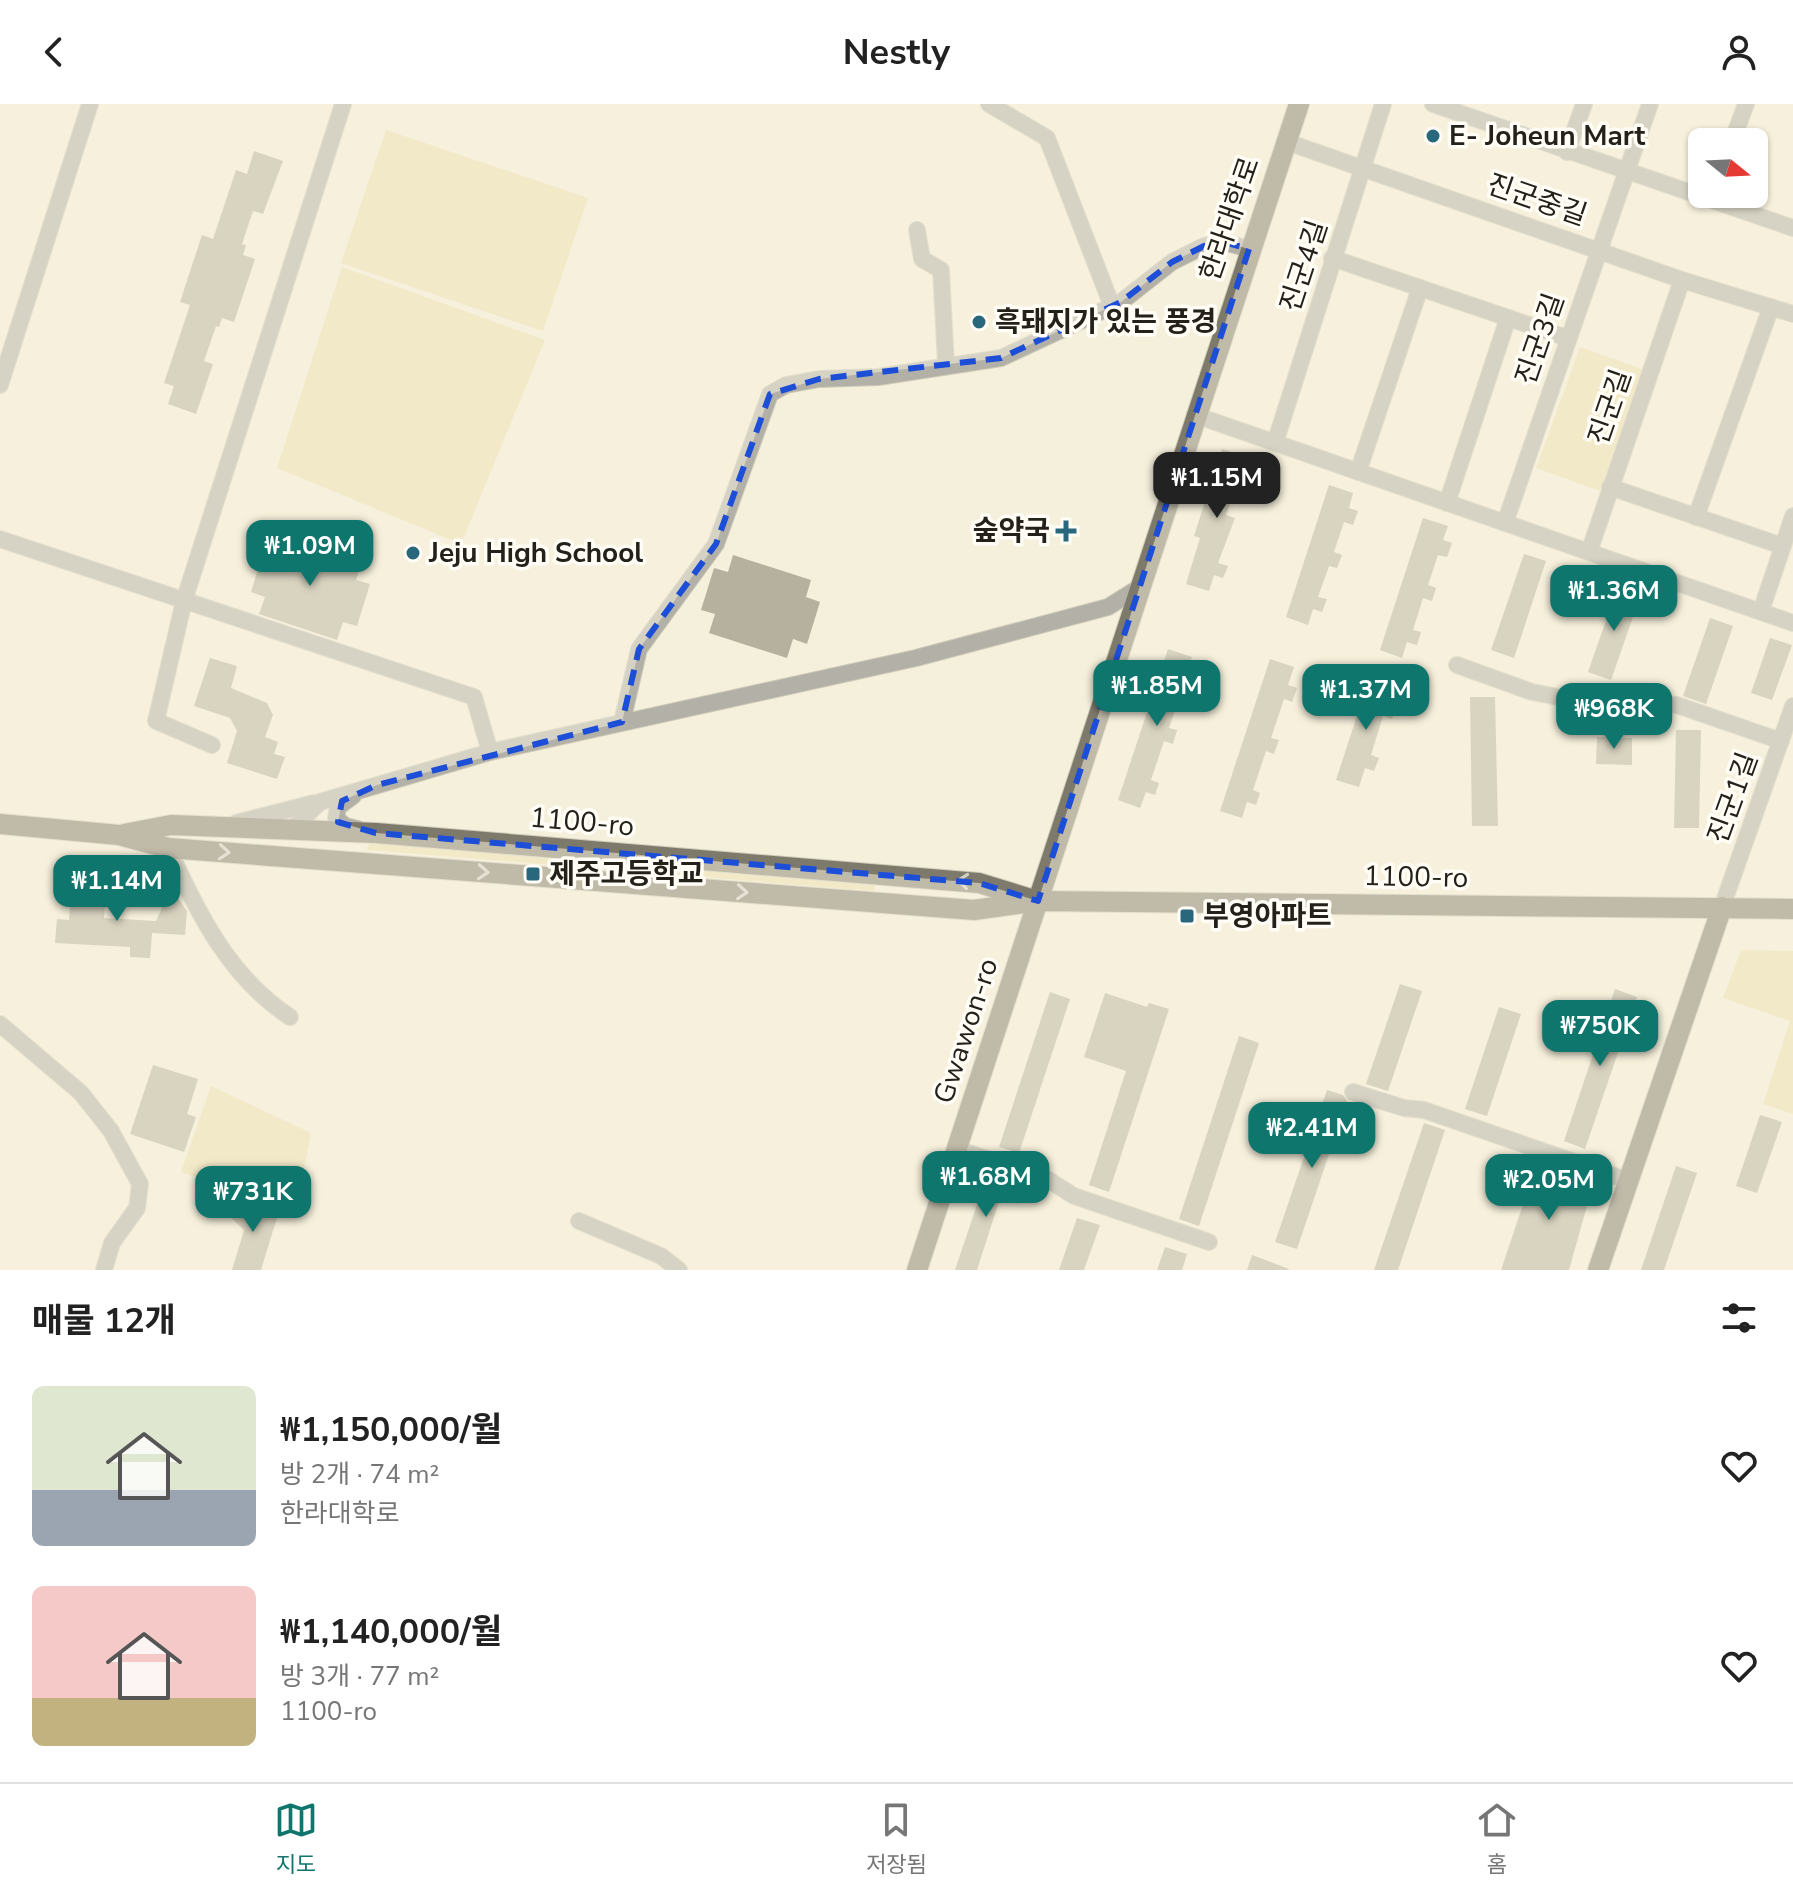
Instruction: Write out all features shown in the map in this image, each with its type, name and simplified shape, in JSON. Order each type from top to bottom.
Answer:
[{"type":"main road","name":"한라대학로","points":[[1038,901],[1137,589],[1299,104]]},
{"type":"main road","name":"1100-ro","points":[[0,824],[119,835],[168,848],[974,910],[1038,901],[1793,909]]},
{"type":"main road","name":"1100-ro","points":[[119,835],[171,825],[376,833],[979,883],[1038,901]]},
{"type":"main road","points":[[289,857],[291,830]]},
{"type":"main road","name":"Gwawon-ro","points":[[917,1270],[1038,901]]},
{"type":"main road","points":[[1598,1270],[1722,907]]},
{"type":"street","points":[[0,385],[90,104]]},
{"type":"street","points":[[212,745],[156,721],[184,601],[343,104]]},
{"type":"street","points":[[989,104],[1047,138],[1112,306]]},
{"type":"street","name":"진군4길","points":[[1275,443],[1383,104]]},
{"type":"street","points":[[1433,104],[1480,111],[1567,152],[1688,190]]},
{"type":"street","points":[[1567,152],[1584,104]]},
{"type":"street","name":"진군3길","points":[[1505,523],[1650,104]]},
{"type":"street","points":[[1737,128],[1746,104]]},
{"type":"street","name":"진군중길","points":[[1287,142],[1682,280],[1793,314]]},
{"type":"street","points":[[1741,208],[1793,228]]},
{"type":"street","points":[[917,230],[922,259],[941,270],[946,364]]},
{"type":"street","points":[[622,722],[639,649],[716,544],[770,394],[797,383],[878,377],[946,364],[1001,358],[1112,306],[1172,262],[1204,246],[1224,242],[1249,249]]},
{"type":"street","points":[[1332,258],[1567,338]]},
{"type":"street","name":"진군길","points":[[1589,552],[1682,280]]},
{"type":"street","points":[[1358,472],[1420,288]]},
{"type":"street","points":[[1696,517],[1771,307]]},
{"type":"street","points":[[1447,503],[1508,318]]},
{"type":"street","points":[[1195,415],[1793,623]]},
{"type":"street","points":[[1610,487],[1782,546]]},
{"type":"street","points":[[1761,611],[1793,516]]},
{"type":"street","points":[[0,539],[474,697],[490,752]]},
{"type":"street","points":[[217,827],[320,802],[490,752],[916,658],[1108,607],[1137,589]]},
{"type":"street","points":[[1457,665],[1532,692],[1569,699],[1677,705],[1781,741]]},
{"type":"street","name":"진군1길","points":[[1722,907],[1793,706]]},
{"type":"street","points":[[376,833],[345,826],[338,822],[336,813],[342,801],[377,785]]},
{"type":"street","points":[[291,830],[320,802]]},
{"type":"street","points":[[168,848],[207,931],[266,1001],[290,1017]]},
{"type":"street","points":[[0,1024],[81,1093],[111,1131],[140,1184],[137,1208],[112,1243],[104,1270]]},
{"type":"street","points":[[1353,1092],[1404,1108],[1424,1110],[1629,1181]]},
{"type":"street","points":[[957,1149],[1047,1179],[1074,1196],[1209,1242]]},
{"type":"street","points":[[579,1221],[661,1256],[679,1270]]},
{"type":"highlighted area","points":[[1224,242],[1249,249],[1038,901],[979,883],[376,833],[338,822],[342,801],[377,785],[622,722],[639,649],[716,544],[770,394],[819,379],[1001,358],[1121,302],[1172,262],[1204,246]]},
{"type":"shaded area","points":[[386,130],[588,198],[543,331],[341,263]]},
{"type":"shaded area","points":[[342,267],[545,340],[461,544],[277,468]]},
{"type":"shaded area","points":[[1580,347],[1644,370],[1600,491],[1536,468]]},
{"type":"shaded area","points":[[369,842],[875,883],[874,891],[368,850]]},
{"type":"shaded area","points":[[1741,950],[1793,951],[1793,1114],[1763,1104],[1790,1021],[1723,998]]},
{"type":"shaded area","points":[[211,1086],[311,1133],[296,1210],[181,1172]]},
{"type":"building","points":[[254,151],[283,161],[263,214],[253,211],[242,244],[246,245],[243,255],[255,259],[234,322],[222,318],[219,327],[216,326],[204,361],[213,364],[196,414],[168,404],[174,386],[164,383],[190,305],[180,302],[202,235],[213,239],[236,170],[247,174]]},
{"type":"building","points":[[1222,449],[1245,456],[1241,471],[1251,474],[1246,488],[1236,485],[1226,515],[1235,518],[1218,563],[1228,566],[1223,578],[1214,575],[1209,591],[1186,584],[1200,538],[1194,536]]},
{"type":"building","points":[[1329,485],[1353,493],[1349,508],[1358,511],[1353,525],[1344,522],[1334,552],[1342,555],[1337,568],[1329,566],[1318,597],[1327,599],[1322,612],[1313,609],[1308,625],[1286,617]]},
{"type":"building","points":[[1423,518],[1448,526],[1443,540],[1452,543],[1447,557],[1438,555],[1428,585],[1436,588],[1432,601],[1423,598],[1413,630],[1421,632],[1417,645],[1407,642],[1402,658],[1380,650]]},
{"type":"building","points":[[283,537],[362,562],[356,580],[370,584],[357,626],[343,622],[337,640],[259,614],[265,597],[251,592],[264,550],[278,555]]},
{"type":"building","points":[[1524,554],[1546,561],[1514,658],[1491,650]]},
{"type":"building","points":[[733,555],[811,580],[806,597],[820,602],[807,644],[793,639],[787,658],[709,633],[715,614],[701,610],[714,568],[728,572]]},
{"type":"building","points":[[1618,586],[1641,594],[1611,680],[1588,672]]},
{"type":"building","points":[[1710,618],[1733,626],[1706,704],[1683,696]]},
{"type":"building","points":[[1770,638],[1792,645],[1772,700],[1751,693]]},
{"type":"building","points":[[1168,649],[1192,657],[1186,675],[1195,678],[1191,692],[1182,689],[1169,728],[1177,730],[1173,744],[1164,741],[1151,780],[1159,783],[1155,795],[1146,792],[1140,808],[1118,800]]},
{"type":"building","points":[[210,658],[237,666],[231,688],[267,703],[273,715],[265,737],[278,742],[274,754],[285,757],[277,779],[227,763],[237,731],[230,718],[194,706]]},
{"type":"building","points":[[1270,659],[1294,667],[1288,685],[1297,688],[1292,702],[1284,699],[1271,738],[1279,740],[1274,754],[1266,751],[1253,790],[1260,793],[1256,805],[1247,802],[1242,818],[1220,811]]},
{"type":"building","points":[[1370,676],[1394,684],[1388,702],[1397,705],[1392,719],[1383,716],[1371,755],[1379,758],[1374,771],[1365,768],[1359,787],[1336,780]]},
{"type":"building","points":[[1470,697],[1495,697],[1498,826],[1472,826]]},
{"type":"building","points":[[1676,730],[1701,730],[1699,828],[1674,828]]},
{"type":"building","points":[[1597,737],[1632,738],[1632,765],[1596,764]]},
{"type":"building","points":[[72,886],[106,888],[104,918],[156,921],[171,888],[187,911],[185,935],[152,933],[150,958],[130,957],[130,947],[55,943],[57,919],[69,920]]},
{"type":"building","points":[[1400,984],[1422,991],[1388,1091],[1366,1084]]},
{"type":"building","points":[[1615,989],[1637,997],[1585,1149],[1564,1141]]},
{"type":"building","points":[[1050,992],[1070,999],[1019,1153],[999,1147]]},
{"type":"building","points":[[1105,993],[1147,1007],[1149,1003],[1169,1009],[1109,1192],[1089,1185],[1126,1071],[1084,1057]]},
{"type":"building","points":[[1499,1007],[1521,1014],[1487,1116],[1465,1109]]},
{"type":"building","points":[[1239,1036],[1259,1043],[1199,1226],[1179,1219]]},
{"type":"building","points":[[153,1065],[198,1079],[187,1114],[196,1117],[184,1152],[130,1134]]},
{"type":"building","points":[[1327,1090],[1343,1095],[1347,1101],[1297,1249],[1275,1242]]},
{"type":"building","points":[[1760,1115],[1782,1122],[1757,1193],[1736,1186]]},
{"type":"building","points":[[1424,1123],[1445,1130],[1398,1270],[1374,1270]]},
{"type":"building","points":[[1536,1166],[1594,1181],[1569,1270],[1501,1270]]},
{"type":"building","points":[[1676,1166],[1697,1173],[1664,1270],[1641,1270]]},
{"type":"building","points":[[987,1175],[1024,1186],[1019,1204],[1000,1198],[977,1270],[955,1270]]},
{"type":"building","points":[[237,1198],[279,1211],[261,1270],[232,1270],[244,1230],[230,1217]]},
{"type":"building","points":[[1077,1218],[1100,1225],[1084,1270],[1059,1270]]},
{"type":"building","points":[[1165,1247],[1187,1254],[1182,1270],[1157,1270]]},
{"type":"building","points":[[1252,1255],[1289,1269],[1247,1270]]},
{"type":"place","name":"E- Joheun Mart","points":[[1433,136]]},
{"type":"place","name":"흑돼지가 있는 풍경","points":[[979,322]]},
{"type":"place","name":"숲약국","points":[[1066,531]]},
{"type":"place","name":"Jeju High School","points":[[413,553]]},
{"type":"place","name":"제주고등학교","points":[[533,874]]},
{"type":"place","name":"부영아파트","points":[[1187,916]]}]
